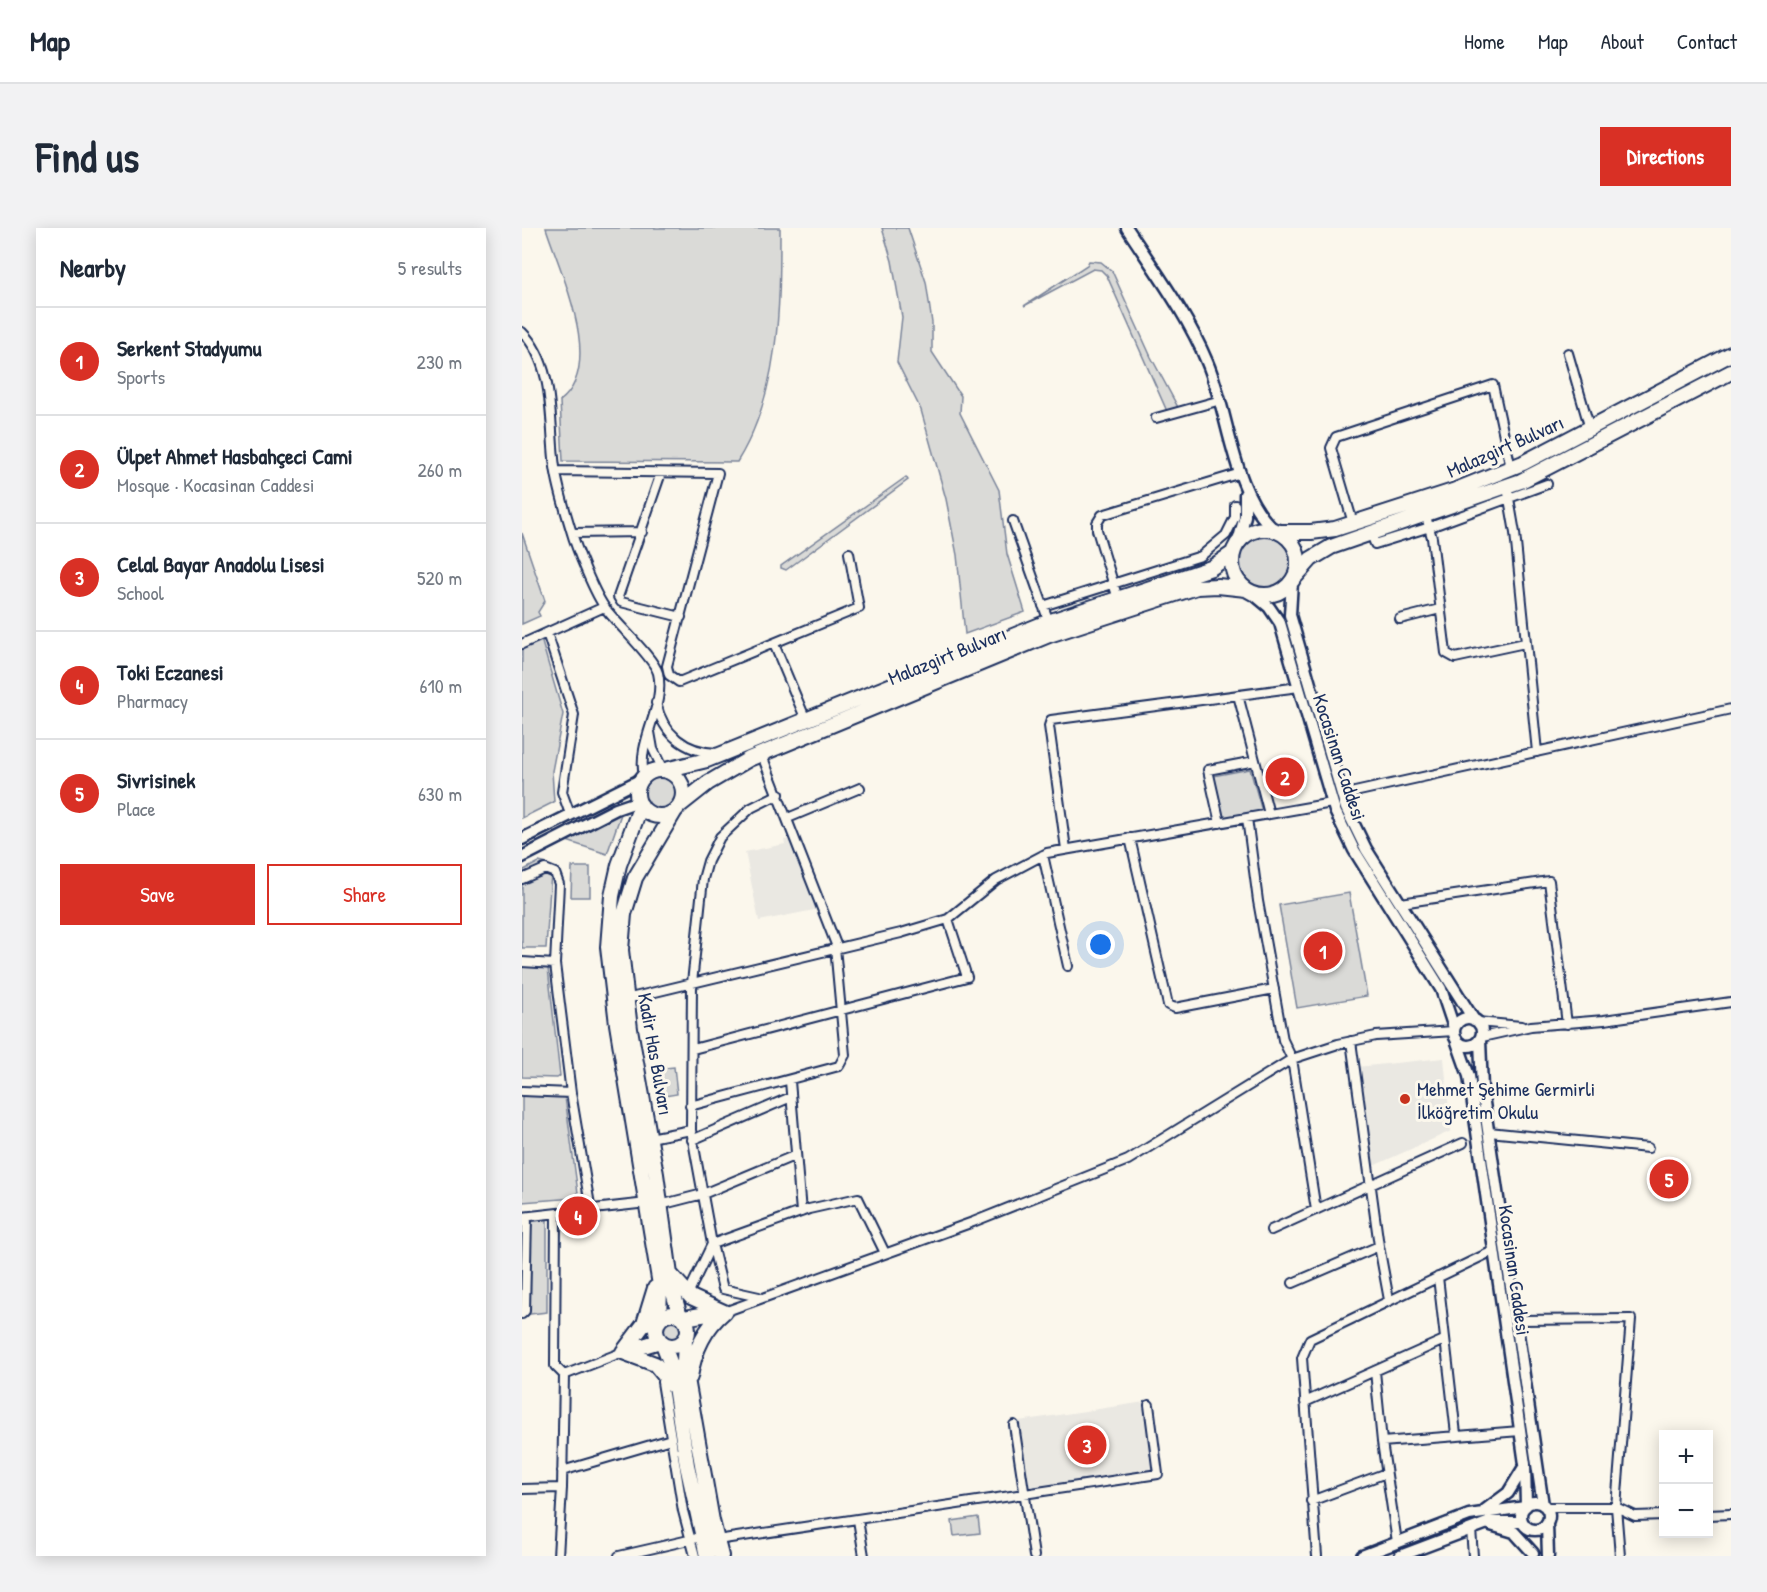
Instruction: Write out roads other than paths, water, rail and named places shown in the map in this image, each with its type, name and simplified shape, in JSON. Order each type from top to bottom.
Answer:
[{"type":"highway","name":"Malazgirt Bulvarı","points":[[1277,531],[1323,531],[1453,491],[1511,468],[1731,354]]},
{"type":"highway","name":"Malazgirt Bulvarı","points":[[1294,579],[1324,551],[1371,534],[1428,521],[1508,493],[1731,372]]},
{"type":"highway","points":[[1257,529],[1277,531],[1289,538],[1296,548],[1299,565],[1294,579],[1274,594],[1248,590],[1233,570],[1236,548],[1257,529]]},
{"type":"highway","name":"Malazgirt Bulvarı","points":[[664,770],[707,760],[1049,622],[1211,568],[1236,548]]},
{"type":"highway","name":"Malazgirt Bulvarı","points":[[677,808],[719,776],[761,753],[1049,635],[1197,587],[1218,585],[1248,590]]},
{"type":"highway","points":[[664,770],[677,777],[682,785],[683,794],[677,808],[664,815],[655,815],[640,803],[637,792],[643,778],[653,771],[664,770]]},
{"type":"highway","name":"Kadir Has Bulvarı","points":[[640,803],[619,866],[612,896],[608,947],[663,1271],[682,1317]]},
{"type":"highway","name":"Kadir Has Bulvarı","points":[[653,1204],[650,1138],[626,999],[621,950],[627,902],[634,878],[677,808]]},
{"type":"highway","points":[[623,1352],[647,1319],[663,1271],[688,1294],[705,1305],[724,1312]]},
{"type":"highway","name":"Kadir Has Bulvarı","points":[[657,1323],[663,1271]]},
{"type":"highway","points":[[623,1352],[669,1314],[682,1317],[724,1312]]},
{"type":"highway","points":[[623,1352],[662,1343],[675,1346],[713,1322],[724,1312]]},
{"type":"highway","points":[[682,1317],[688,1329],[684,1362],[721,1556]]},
{"type":"highway","points":[[690,1397],[695,1354],[713,1322]]},
{"type":"highway","points":[[657,1323],[662,1343],[672,1366],[676,1392],[676,1443],[696,1538],[707,1556]]},
{"type":"highway","points":[[623,1352],[655,1364],[666,1374],[676,1392]]},
{"type":"main road","points":[[1127,228],[1191,330],[1206,359],[1221,400],[1245,488],[1258,512],[1277,531]]},
{"type":"main road","points":[[1236,548],[1245,516],[1245,488]]},
{"type":"main road","name":"Kocasinan Caddesi","points":[[1294,579],[1290,615],[1336,799],[1476,1021]]},
{"type":"main road","name":"Kocasinan Caddesi","points":[[1248,590],[1269,607],[1280,623],[1354,850],[1441,989],[1469,1076],[1525,1464],[1526,1506]]},
{"type":"main road","points":[[522,839],[643,778]]},
{"type":"main road","points":[[522,857],[616,809],[640,803]]},
{"type":"main road","points":[[1462,1019],[1476,1021],[1482,1030],[1481,1039],[1471,1046],[1455,1033],[1462,1019]]},
{"type":"main road","name":"Kocasinan Caddesi","points":[[1481,1039],[1481,1076],[1544,1506]]},
{"type":"main road","points":[[1483,1511],[1512,1488],[1525,1464]]},
{"type":"main road","points":[[1362,1556],[1483,1511],[1526,1506],[1536,1502],[1544,1506],[1549,1514],[1546,1524],[1548,1556]]},
{"type":"main road","points":[[1526,1506],[1521,1515],[1533,1554]]},
{"type":"main road","points":[[1400,1556],[1471,1528],[1496,1521],[1523,1524],[1534,1530],[1546,1524]]},
{"type":"main road","points":[[1482,1525],[1509,1530],[1523,1539],[1533,1554]]},
{"type":"street","points":[[522,332],[529,339],[544,374],[549,395],[556,471],[572,533],[604,607],[657,669],[656,700],[642,761],[643,778]]},
{"type":"street","points":[[1568,353],[1590,429]]},
{"type":"street","points":[[1353,523],[1331,448],[1331,442],[1336,437],[1493,385],[1511,468]]},
{"type":"street","points":[[1156,418],[1221,400]]},
{"type":"street","points":[[556,471],[718,473],[668,663],[669,675]]},
{"type":"street","points":[[661,473],[618,599],[681,617]]},
{"type":"street","points":[[1118,599],[1097,530],[1102,515],[1241,473]]},
{"type":"street","points":[[1537,752],[1508,493],[1547,484]]},
{"type":"street","points":[[1043,606],[1195,559],[1222,541],[1230,529],[1236,511],[1234,505]]},
{"type":"street","points":[[1012,521],[1049,622]]},
{"type":"street","points":[[1428,521],[1445,651],[1450,657],[1455,658],[1525,643]]},
{"type":"street","points":[[572,533],[642,532]]},
{"type":"street","points":[[658,677],[669,675],[681,682],[859,608],[849,553]]},
{"type":"street","points":[[522,644],[604,607]]},
{"type":"street","points":[[1400,619],[1440,609]]},
{"type":"street","points":[[547,633],[574,715],[562,792],[570,814]]},
{"type":"street","points":[[774,644],[806,720]]},
{"type":"street","points":[[1066,849],[1048,726],[1050,721],[1299,687]]},
{"type":"street","points":[[1238,695],[1269,814]]},
{"type":"street","points":[[656,700],[664,725],[679,742],[701,751],[730,751]]},
{"type":"street","points":[[626,999],[901,933],[948,919],[996,880],[1043,855],[1269,814],[1731,709]]},
{"type":"street","points":[[649,728],[653,749],[664,770]]},
{"type":"street","points":[[690,1106],[833,1070],[841,1063],[845,1054],[836,947],[779,794],[761,753]]},
{"type":"street","points":[[1220,823],[1208,770],[1256,761]]},
{"type":"street","points":[[788,818],[860,788]]},
{"type":"street","points":[[760,1297],[723,1289],[712,1244],[691,1130],[692,983],[703,879],[711,852],[720,837],[737,819],[758,803],[779,794]]},
{"type":"street","points":[[1247,818],[1258,901],[1283,1040],[1292,1059],[1317,1210]]},
{"type":"street","points":[[1130,838],[1168,1005],[1175,1008],[1274,989]]},
{"type":"street","points":[[1043,855],[1068,966]]},
{"type":"street","points":[[522,879],[545,869],[555,873],[559,884],[555,964],[571,1093],[591,1211]]},
{"type":"street","points":[[1401,903],[1549,881],[1566,1024]]},
{"type":"street","points":[[693,1049],[967,977],[948,919]]},
{"type":"street","points":[[522,962],[555,964]]},
{"type":"street","points":[[1476,1021],[1531,1026],[1566,1024],[1731,1002]]},
{"type":"street","points":[[1481,1039],[1531,1026]]},
{"type":"street","points":[[724,1312],[760,1297],[973,1222],[1128,1160],[1292,1059],[1351,1041],[1396,1034],[1455,1033]]},
{"type":"street","points":[[1351,1041],[1370,1185],[1389,1300]]},
{"type":"street","points":[[790,1081],[801,1212]]},
{"type":"street","points":[[522,1091],[571,1093]]},
{"type":"street","points":[[692,1140],[791,1097]]},
{"type":"street","points":[[650,1138],[691,1130]]},
{"type":"street","points":[[1489,1132],[1648,1148]]},
{"type":"street","points":[[1271,1230],[1463,1143]]},
{"type":"street","points":[[522,1314],[525,1311],[524,1217],[653,1204],[703,1194],[796,1155]]},
{"type":"street","points":[[688,1294],[712,1244],[801,1212],[858,1198],[885,1253]]},
{"type":"street","points":[[556,1215],[555,1366],[564,1375],[558,1556]]},
{"type":"street","points":[[1293,1283],[1379,1246]]},
{"type":"street","points":[[1317,1556],[1311,1501],[1302,1358],[1310,1339],[1493,1251]]},
{"type":"street","points":[[1438,1277],[1456,1434]]},
{"type":"street","points":[[1515,1320],[1631,1319],[1616,1507],[1620,1556]]},
{"type":"street","points":[[1305,1402],[1444,1340]]},
{"type":"street","points":[[564,1375],[623,1352]]},
{"type":"street","points":[[1375,1371],[1382,1442],[1397,1542]]},
{"type":"street","points":[[562,1471],[676,1443],[662,1382]]},
{"type":"street","points":[[717,1540],[1025,1496],[1158,1474],[1149,1405]]},
{"type":"street","points":[[1014,1425],[1034,1556]]},
{"type":"street","points":[[1382,1442],[1456,1434],[1520,1431]]},
{"type":"street","points":[[1311,1501],[1386,1473]]},
{"type":"street","points":[[522,1489],[562,1488]]},
{"type":"street","points":[[1544,1506],[1616,1507],[1635,1516],[1659,1515]]},
{"type":"street","points":[[1713,1515],[1731,1514]]},
{"type":"street","points":[[858,1520],[864,1556]]},
{"type":"street","points":[[1471,1528],[1473,1556]]},
{"type":"street","points":[[624,1556],[696,1538],[695,1556]]},
{"type":"place","name":"Ülpet Ahmet Hasbahçeci Cami","points":[[1285,777]]},
{"type":"place","name":"Serkent Stadyumu","points":[[1323,951]]},
{"type":"place","name":"Mehmet Şehime Germirli İlköğretim Okulu","points":[[1405,1099]]},
{"type":"place","name":"Sivrisinek","points":[[1669,1179]]},
{"type":"place","name":"Toki Eczanesi","points":[[578,1216]]},
{"type":"place","name":"Celal Bayar Anadolu Lisesi","points":[[1087,1445]]}]
